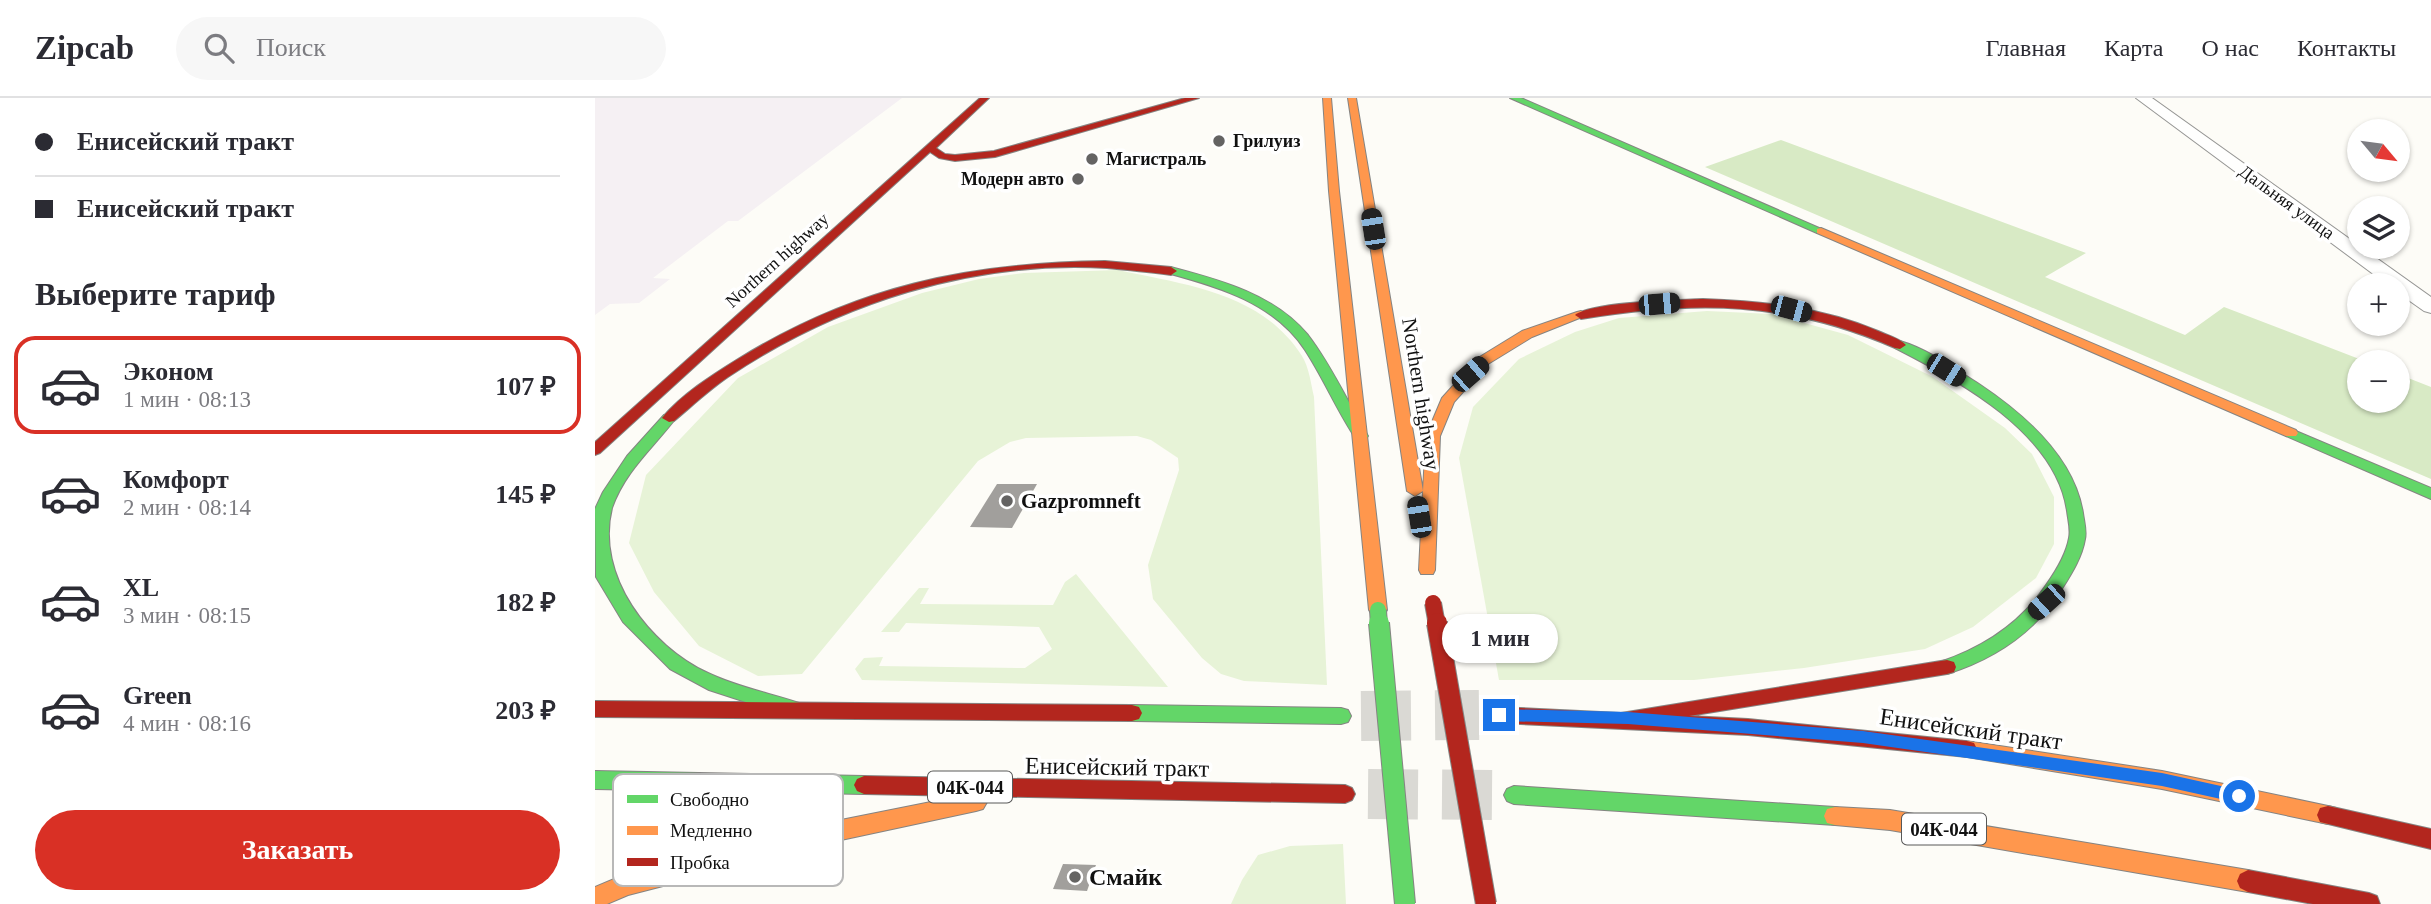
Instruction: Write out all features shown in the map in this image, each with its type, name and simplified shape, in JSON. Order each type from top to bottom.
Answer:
[{"type":"main road","name":"Northern highway","points":[[595,450],[985,98]]},
{"type":"main road","points":[[1327,98],[1405,904]]},
{"type":"main road","name":"Northern highway","points":[[1352,98],[1430,586],[1486,904]]},
{"type":"main road","points":[[1514,98],[2431,494]]},
{"type":"main road","points":[[930,148],[942,156],[955,158],[995,154],[1188,100]]},
{"type":"main road","points":[[792,709],[692,675],[640,631],[614,597],[597,545],[603,505],[626,466],[657,430],[705,388],[748,359],[807,327],[860,305],[909,289],[996,269],[1064,263],[1123,263],[1182,274],[1231,290],[1270,309],[1302,336],[1317,356],[1329,384],[1360,436]]},
{"type":"main road","points":[[1430,586],[1434,430],[1448,399],[1470,374],[1496,351],[1545,327],[1632,306],[1686,301],[1745,303],[1791,309],[1851,325],[1908,349],[1996,402],[2043,443],[2071,487],[2078,534],[2056,588],[2046,602],[2005,639],[1972,659],[1922,672],[1628,718]]},
{"type":"main road","points":[[595,709],[1341,716]]},
{"type":"main road","name":"Енисейский тракт","points":[[1499,715],[1628,718],[1863,737],[2162,780],[2431,839]]},
{"type":"main road","name":"Енисейский тракт","points":[[595,780],[613,780]]},
{"type":"main road","name":"Енисейский тракт","points":[[843,784],[1345,794]]},
{"type":"main road","points":[[843,830],[1043,788]]},
{"type":"main road","name":"04К-044","points":[[1514,795],[1890,820],[2308,891],[2369,904]]},
{"type":"main road","points":[[595,898],[624,886]]},
{"type":"street","name":"Дальняя улица","points":[[2143,98],[2431,307]]},
{"type":"shaded area","points":[[595,98],[902,98],[738,221],[728,221],[653,278],[670,279],[639,303],[610,304],[595,315]]},
{"type":"green space","points":[[1781,140],[2086,253],[2045,277],[2185,335],[2224,307],[2347,354],[2347,413],[2410,413],[2410,379],[2431,387],[2431,479],[1705,167]]},
{"type":"green space","points":[[1118,270],[1195,287],[1244,305],[1266,318],[1285,335],[1302,356],[1314,397],[1327,685],[1244,681],[1221,674],[1202,658],[1153,599],[1148,565],[1179,470],[1178,458],[1151,440],[1137,436],[1026,438],[1010,442],[978,461],[802,674],[758,676],[699,646],[654,592],[629,543],[646,475],[738,378],[828,327],[922,293],[979,279],[1024,273]]},
{"type":"green space","points":[[1707,311],[1772,314],[1848,335],[1933,377],[2005,428],[2032,454],[2054,497],[2054,544],[2036,578],[1973,627],[1925,649],[1804,668],[1694,680],[1499,680],[1459,458],[1473,407],[1519,359],[1575,332],[1619,318]]},
{"type":"green space","points":[[1076,574],[1168,687],[862,680],[855,669],[864,658],[883,657],[879,666],[1025,668],[1052,649],[1039,627],[906,623],[899,632],[881,632],[919,588],[929,588],[920,604],[1053,605],[1065,582]]},
{"type":"green space","points":[[1343,844],[1346,904],[1231,904],[1258,855],[1290,846]]},
{"type":"building","name":"Gazpromneft","points":[[997,484],[1037,484],[1012,528],[970,527]]},
{"type":"building","name":"Смайк","points":[[1063,864],[1096,865],[1087,891],[1053,889]]},
{"type":"tunnel","points":[[1361,716],[1479,715]]},
{"type":"tunnel","points":[[1368,794],[1493,795]]},
{"type":"traffic: fast","points":[[1514,98],[1821,231]]},
{"type":"traffic: fast","points":[[1171,271],[1243,294],[1291,324],[1319,362],[1361,436]]},
{"type":"traffic: fast","points":[[1900,345],[1987,396],[2015,418],[2040,443],[2060,470],[2073,500],[2078,532],[2075,547],[2064,570],[2043,604],[2032,616],[1993,647],[1947,667]]},
{"type":"traffic: fast","points":[[669,418],[632,459],[603,509],[597,545],[605,577],[629,617],[676,664],[716,685],[792,709]]},
{"type":"traffic: fast","points":[[2291,433],[2431,494]]},
{"type":"traffic: fast","points":[[1378,610],[1405,904]]},
{"type":"traffic: fast","points":[[1132,713],[1341,716]]},
{"type":"traffic: fast","points":[[595,780],[613,780]]},
{"type":"traffic: fast","points":[[843,785],[864,785]]},
{"type":"traffic: fast","points":[[1514,795],[1835,816]]},
{"type":"traffic: slow","points":[[1327,98],[1334,191],[1378,610]]},
{"type":"traffic: slow","points":[[1352,98],[1415,491]]},
{"type":"traffic: slow","points":[[1821,231],[2291,433]]},
{"type":"traffic: slow","points":[[1427,570],[1433,436],[1447,401],[1483,361],[1527,334],[1581,315]]},
{"type":"traffic: slow","points":[[1967,749],[2162,780],[2328,815]]},
{"type":"traffic: slow","points":[[843,830],[976,802]]},
{"type":"traffic: slow","points":[[1835,816],[1890,820],[2248,881]]},
{"type":"traffic: slow","points":[[595,898],[624,886]]},
{"type":"traffic: jam","points":[[595,450],[985,98]]},
{"type":"traffic: jam","points":[[930,148],[942,156],[955,158],[995,154],[1195,98]]},
{"type":"traffic: jam","points":[[669,418],[721,376],[778,340],[839,311],[904,289],[970,274],[1038,266],[1105,265],[1171,271]]},
{"type":"traffic: jam","points":[[1581,315],[1662,304],[1743,304],[1823,317],[1900,345]]},
{"type":"traffic: jam","points":[[1433,603],[1486,904]]},
{"type":"traffic: jam","points":[[1628,718],[1947,667]]},
{"type":"traffic: jam","points":[[595,709],[1132,713]]},
{"type":"traffic: jam","points":[[1499,715],[1748,727],[1967,749]]},
{"type":"traffic: jam","points":[[864,785],[1345,794]]},
{"type":"traffic: jam","points":[[2328,815],[2431,839]]},
{"type":"traffic: jam","points":[[2248,881],[2369,904]]},
{"type":"place","name":"Грилуиз","points":[[1219,141]]},
{"type":"place","name":"Магистраль","points":[[1092,159]]},
{"type":"place","name":"Модерн авто","points":[[1078,179]]},
{"type":"place","name":"Gazpromneft","points":[[1007,501]]},
{"type":"place","name":"Смайк","points":[[1075,877]]},
{"type":"route","points":[[1499,715],[1628,718],[1863,737],[2162,780],[2239,796]]}]
